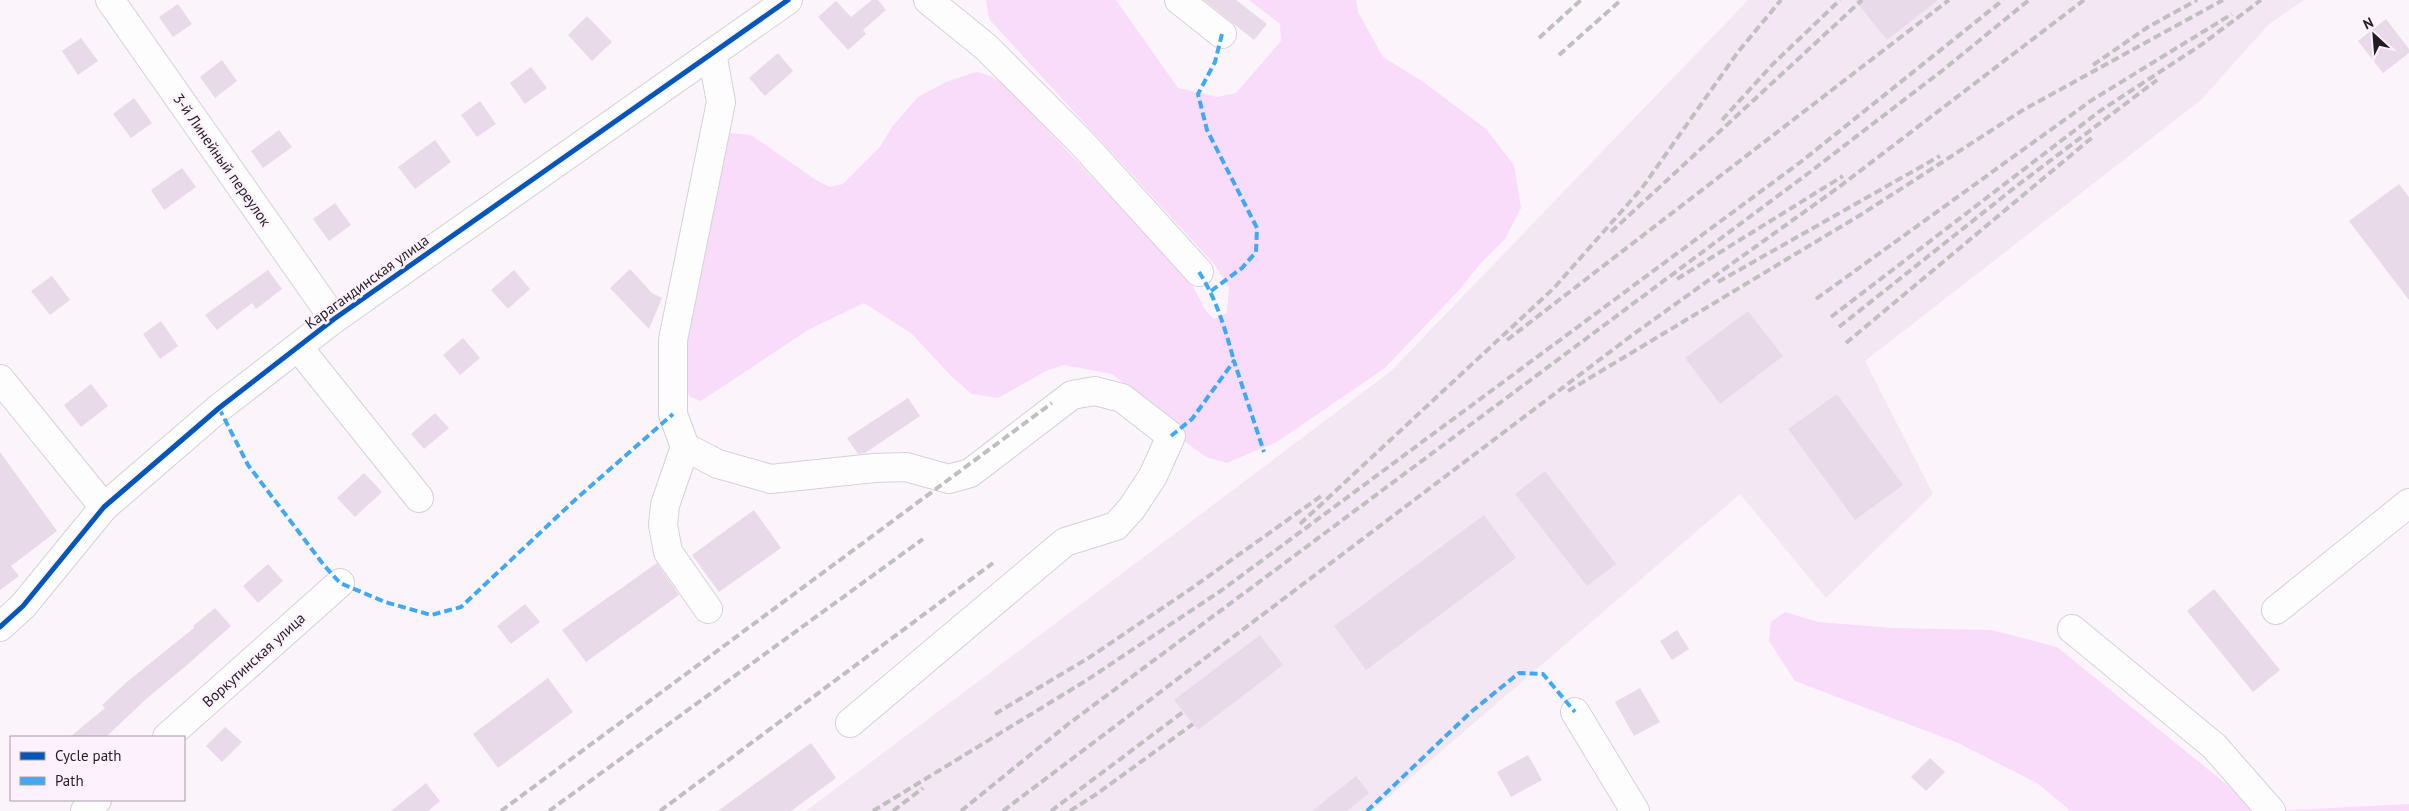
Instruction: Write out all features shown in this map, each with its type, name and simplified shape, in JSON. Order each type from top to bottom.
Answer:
[{"type":"street","name":"3-й Линейный переулок","points":[[110,0],[334,319]]},
{"type":"street","name":"Карагандинская улица","points":[[0,627],[23,606],[104,507],[219,408],[334,319],[788,0]]},
{"type":"street","points":[[928,0],[986,47],[1082,142],[1199,272]]},
{"type":"street","points":[[1179,0],[1222,34]]},
{"type":"street","points":[[708,610],[668,552],[663,525],[666,505],[685,447],[673,414],[673,340],[721,102],[712,53]]},
{"type":"street","points":[[298,347],[419,498]]},
{"type":"street","points":[[0,379],[104,507]]},
{"type":"street","points":[[685,447],[718,464],[771,479],[874,468],[906,467],[949,479],[970,473],[1072,395],[1095,391],[1122,398],[1171,436],[1153,476],[1132,508],[1116,526],[1065,542],[850,723]]},
{"type":"street","points":[[2276,610],[2409,503]]},
{"type":"street","name":"Воркутинская улица","points":[[168,736],[340,583]]},
{"type":"street","points":[[2072,629],[2214,746],[2271,811]]},
{"type":"street","points":[[1576,712],[1635,811]]},
{"type":"street","points":[[85,811],[96,801]]},
{"type":"shaded area","points":[[986,0],[1116,0],[1178,88],[1217,97],[1236,93],[1281,41],[1280,24],[1249,0],[1356,0],[1358,12],[1383,57],[1422,81],[1486,129],[1514,165],[1521,208],[1505,239],[1385,368],[1277,442],[1227,463],[1206,457],[1180,438],[1161,414],[1112,374],[1064,365],[1046,371],[998,398],[972,394],[952,377],[912,334],[864,303],[808,330],[701,401],[690,397],[685,388],[687,329],[723,140],[731,133],[751,135],[816,180],[830,187],[843,184],[880,147],[892,127],[918,97],[946,82],[976,72],[991,76],[1005,85],[1190,281],[1206,311],[1214,319],[1227,313],[1229,287],[1215,265],[989,19]]},
{"type":"shaded area","points":[[1748,0],[2304,0],[2268,25],[2201,100],[1865,361],[1933,494],[1826,598],[1740,494],[1372,811],[806,811],[1391,371]]},
{"type":"shaded area","points":[[1785,612],[1818,622],[1893,628],[1991,630],[2057,647],[2257,809],[2292,810],[2409,804],[2409,811],[2071,811],[2037,783],[1958,743],[1795,681],[1769,641],[1771,622]]},
{"type":"building","points":[[872,0],[878,0],[886,10],[863,30],[866,34],[848,50],[818,17],[836,1],[851,17]]},
{"type":"building","points":[[1204,0],[1236,0],[1267,24],[1254,40]]},
{"type":"building","points":[[1855,0],[1938,0],[1887,40]]},
{"type":"building","points":[[178,4],[192,24],[173,37],[159,17]]},
{"type":"building","points":[[587,16],[612,42],[592,61],[568,35]]},
{"type":"building","points":[[2386,19],[2409,49],[2409,53],[2383,73],[2358,41]]},
{"type":"building","points":[[81,38],[98,61],[78,75],[62,51]]},
{"type":"building","points":[[778,53],[793,71],[765,96],[749,78]]},
{"type":"building","points":[[222,60],[237,81],[215,98],[200,77]]},
{"type":"building","points":[[531,67],[547,88],[525,104],[510,83]]},
{"type":"building","points":[[134,98],[152,123],[131,138],[113,114]]},
{"type":"building","points":[[480,101],[496,124],[477,137],[461,115]]},
{"type":"building","points":[[279,130],[292,147],[263,168],[251,151]]},
{"type":"building","points":[[435,140],[451,162],[415,189],[398,167]]},
{"type":"building","points":[[182,168],[196,187],[164,210],[151,190]]},
{"type":"building","points":[[2399,184],[2409,197],[2409,300],[2349,221]]},
{"type":"building","points":[[335,203],[351,225],[329,241],[313,219]]},
{"type":"building","points":[[630,269],[652,293],[662,298],[649,329],[610,288]]},
{"type":"building","points":[[268,270],[282,289],[256,309],[252,303],[217,330],[205,315]]},
{"type":"building","points":[[514,270],[530,289],[508,309],[491,290]]},
{"type":"building","points":[[52,276],[70,300],[50,315],[31,291]]},
{"type":"building","points":[[1748,311],[1783,356],[1720,404],[1685,358]]},
{"type":"building","points":[[161,321],[178,346],[160,359],[143,334]]},
{"type":"building","points":[[463,338],[480,358],[460,375],[443,355]]},
{"type":"building","points":[[91,384],[108,406],[81,427],[64,405]]},
{"type":"building","points":[[1837,394],[1903,485],[1855,520],[1788,429]]},
{"type":"building","points":[[908,398],[920,416],[865,453],[858,454],[847,438]]},
{"type":"building","points":[[435,413],[449,428],[424,449],[411,434]]},
{"type":"building","points":[[0,452],[57,531],[11,566],[19,576],[0,590]]},
{"type":"building","points":[[1545,471],[1616,564],[1587,586],[1515,494]]},
{"type":"building","points":[[364,473],[382,492],[355,517],[337,498]]},
{"type":"building","points":[[754,510],[781,548],[719,592],[692,555]]},
{"type":"building","points":[[1484,515],[1516,558],[1366,670],[1334,626]]},
{"type":"building","points":[[657,563],[679,595],[586,662],[562,630]]},
{"type":"building","points":[[268,564],[283,581],[258,603],[243,586]]},
{"type":"building","points":[[2214,589],[2280,670],[2253,692],[2187,611]]},
{"type":"building","points":[[525,604],[540,622],[511,644],[497,626]]},
{"type":"building","points":[[215,608],[231,626],[145,700],[107,736],[71,736],[105,708],[102,705],[128,681],[194,628],[193,626]]},
{"type":"building","points":[[1677,630],[1689,649],[1672,660],[1660,641]]},
{"type":"building","points":[[1260,635],[1283,665],[1198,730],[1174,700]]},
{"type":"building","points":[[548,678],[573,712],[498,768],[473,734]]},
{"type":"building","points":[[1640,688],[1660,722],[1634,736],[1615,702]]},
{"type":"building","points":[[225,727],[242,742],[222,762],[206,746]]},
{"type":"building","points":[[811,743],[836,778],[791,811],[718,811]]},
{"type":"building","points":[[1528,755],[1542,780],[1511,797],[1497,772]]},
{"type":"building","points":[[1930,758],[1945,772],[1926,791],[1911,777]]},
{"type":"building","points":[[1356,776],[1369,793],[1347,811],[1312,811]]},
{"type":"building","points":[[426,783],[440,801],[428,811],[391,811]]},
{"type":"railway","points":[[1539,38],[1581,0]]},
{"type":"railway","points":[[1559,55],[1621,0]]},
{"type":"railway","points":[[1300,524],[1554,288],[1642,188],[1738,52],[1781,0]]},
{"type":"railway","points":[[1722,120],[1773,64],[1840,0]]},
{"type":"railway","points":[[1611,232],[1862,0]]},
{"type":"railway","points":[[1507,340],[1949,0]]},
{"type":"railway","points":[[873,811],[1087,680],[1222,590],[1802,161],[2003,0]]},
{"type":"railway","points":[[961,811],[1067,725],[1810,172],[1943,70],[2029,0]]},
{"type":"railway","points":[[1003,811],[1635,333],[1839,187],[2084,0]]},
{"type":"railway","points":[[2093,65],[2148,27],[2197,0]]},
{"type":"railway","points":[[1568,391],[1862,214],[2023,110],[2223,0]]},
{"type":"railway","points":[[1831,317],[2100,111],[2201,45],[2261,0]]},
{"type":"railway","points":[[1816,299],[2092,100],[2232,14]]},
{"type":"railway","points":[[1839,327],[2018,185],[2157,80]]},
{"type":"railway","points":[[1846,343],[2094,136]]},
{"type":"railway","points":[[1718,282],[1940,156]]},
{"type":"railway","points":[[1677,279],[1843,176]]},
{"type":"railway","points":[[501,811],[1052,403]]},
{"type":"railway","points":[[995,714],[1090,657],[1192,588],[1324,494]]},
{"type":"railway","points":[[549,811],[923,539]]},
{"type":"railway","points":[[660,811],[993,563]]},
{"type":"railway","points":[[1051,811],[1183,712]]},
{"type":"railway","points":[[1070,811],[1193,724]]},
{"type":"railway","points":[[893,811],[923,788]]},
{"type":"marked path","points":[[1211,291],[1242,268],[1256,252],[1257,228],[1207,130],[1198,94],[1215,62],[1222,34]]},
{"type":"marked path","points":[[1199,272],[1216,304],[1234,361]]},
{"type":"marked path","points":[[1171,436],[1192,419],[1234,361],[1264,452]]},
{"type":"marked path","points":[[219,408],[248,465],[323,564],[340,583],[385,602],[431,615],[461,607],[576,499],[673,414]]},
{"type":"marked path","points":[[1367,811],[1471,712],[1519,673],[1543,674],[1575,712]]},
{"type":"cycle path","points":[[0,627],[23,606],[104,507],[219,408],[334,319],[788,0]]}]
